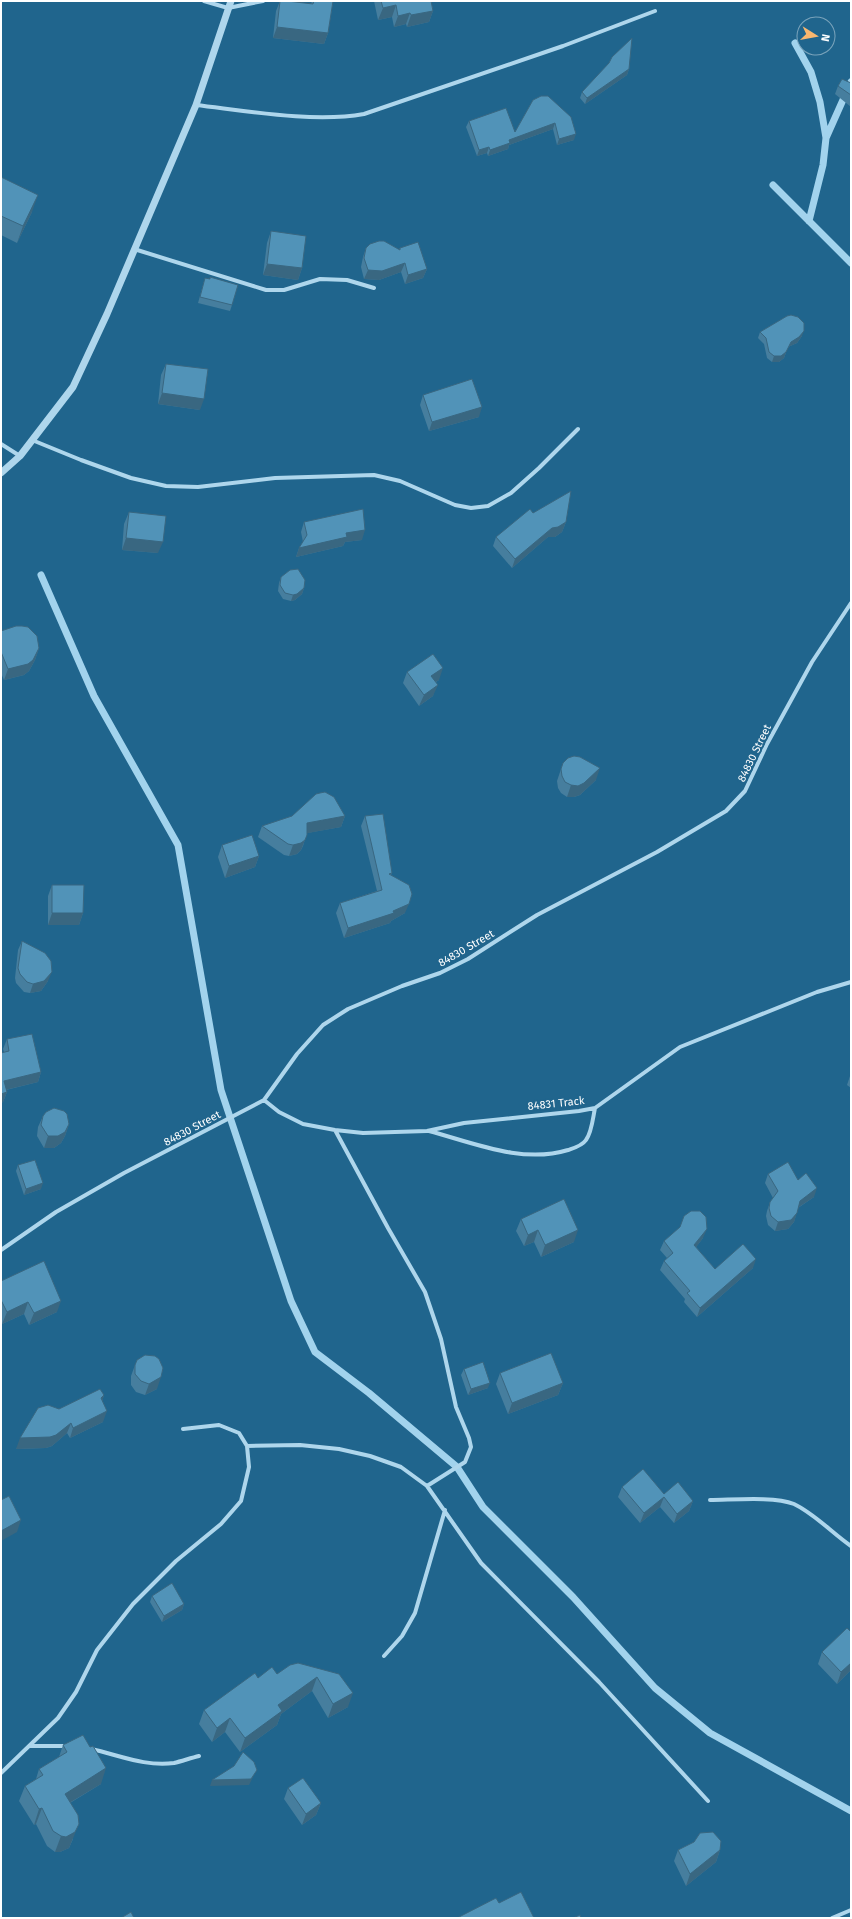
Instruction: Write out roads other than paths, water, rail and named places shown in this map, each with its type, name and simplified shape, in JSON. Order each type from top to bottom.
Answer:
[{"type":"street","points":[[204,1],[228,8],[263,1]]},
{"type":"street","points":[[1,472],[20,456],[73,387],[196,105],[231,1]]},
{"type":"street","points":[[196,105],[345,118],[364,114],[562,46],[655,12]]},
{"type":"street","points":[[134,249],[266,290],[284,290],[320,279],[347,280],[374,288]]},
{"type":"street","points":[[32,440],[80,460],[132,478],[166,486],[198,487],[275,478],[374,475],[400,481],[455,505],[471,508],[488,506],[511,493],[539,468],[578,429]]},
{"type":"street","points":[[1,444],[20,456]]},
{"type":"street","name":"84830 Street","points":[[1,1250],[63,1208],[124,1173],[264,1100],[297,1054],[323,1025],[348,1009],[402,986],[440,973],[468,959],[537,915],[657,852],[726,811],[745,791],[767,744],[812,662],[851,603]]},
{"type":"street","name":"84831 Track","points":[[264,1100],[279,1112],[303,1124],[363,1133],[427,1131],[464,1123],[596,1108],[680,1046],[817,992],[851,982]]},
{"type":"street","points":[[427,1131],[499,1151],[524,1155],[543,1155],[577,1147],[586,1140],[596,1108]]},
{"type":"street","points":[[335,1130],[424,1292],[441,1338],[456,1408],[469,1438],[470,1447],[465,1462],[427,1486]]},
{"type":"street","points":[[1,1773],[31,1746],[58,1718],[76,1692],[97,1650],[133,1604],[176,1561],[221,1524],[241,1501],[249,1467],[247,1446],[239,1433],[219,1426],[183,1429]]},
{"type":"street","points":[[247,1446],[300,1446],[339,1449],[370,1456],[401,1467],[427,1486],[481,1564],[600,1682],[708,1801]]},
{"type":"street","points":[[710,1500],[767,1500],[792,1504],[812,1515],[851,1546]]},
{"type":"street","points":[[384,1656],[402,1636],[415,1613],[445,1510]]},
{"type":"street","points":[[31,1746],[74,1746]]},
{"type":"street","points":[[88,1749],[135,1761],[156,1764],[175,1763],[199,1756]]},
{"type":"street","points":[[832,1918],[851,1910]]},
{"type":"waterway","points":[[795,43],[811,72],[820,102],[826,138],[823,165],[809,221]]},
{"type":"waterway","points":[[826,138],[851,82]]},
{"type":"waterway","points":[[773,185],[851,263]]},
{"type":"waterway","points":[[41,575],[94,696],[178,845],[221,1090],[291,1301],[315,1352],[369,1393],[457,1467],[483,1507],[573,1597],[655,1688],[710,1733],[851,1811]]}]
